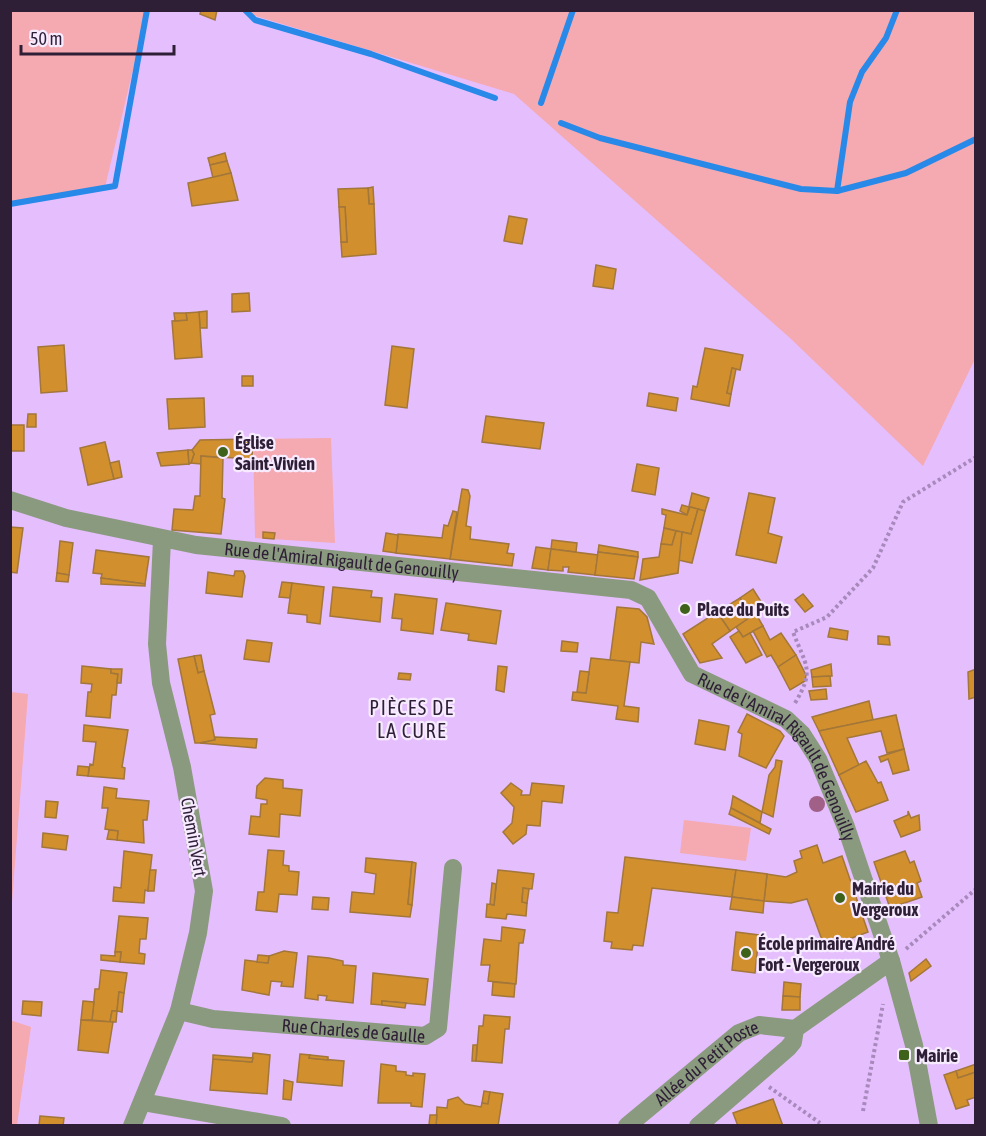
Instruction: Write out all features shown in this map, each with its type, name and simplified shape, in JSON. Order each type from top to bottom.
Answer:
[{"type":"street","name":"Rue de l'Amiral Rigault de Genouilly","points":[[10,500],[66,518],[162,540],[631,590],[648,598],[692,674],[786,720],[801,734],[818,759],[855,849],[891,961],[914,1045],[929,1125]]},
{"type":"street","name":"Chemin Vert","points":[[132,1125],[179,1011],[198,933],[204,891],[182,767],[161,683],[158,644],[162,540]]},
{"type":"street","name":"Rue Charles de Gaulle","points":[[179,1011],[213,1019],[425,1036],[438,1028],[453,868]]},
{"type":"street","points":[[698,1125],[788,1048],[793,1042],[795,1029],[891,961]]},
{"type":"street","name":"Allée du Petit Poste","points":[[627,1125],[739,1033],[759,1025],[795,1029]]},
{"type":"street","points":[[142,1102],[282,1125]]},
{"type":"path","points":[[786,720],[807,684],[809,671],[794,632],[827,617],[873,568],[903,502],[975,457]]},
{"type":"path","points":[[891,961],[975,889]]},
{"type":"path","points":[[863,1111],[885,993]]},
{"type":"path","points":[[755,1077],[820,1123]]},
{"type":"shaded area","points":[[11,10],[147,11],[105,187],[11,202]]},
{"type":"shaded area","points":[[239,11],[975,11],[975,359],[923,466],[790,338],[514,94]]},
{"type":"shaded area","points":[[331,438],[335,543],[255,538],[253,439]]},
{"type":"shaded area","points":[[10,692],[28,694],[11,915]]},
{"type":"shaded area","points":[[684,820],[751,828],[746,861],[680,853]]},
{"type":"shaded area","points":[[10,1020],[31,1027],[17,1125],[11,1125]]},
{"type":"building","points":[[201,10],[217,10],[215,20],[200,14]]},
{"type":"building","points":[[225,153],[227,161],[210,165],[208,158]]},
{"type":"building","points":[[227,161],[231,173],[213,178],[210,165]]},
{"type":"building","points":[[231,173],[238,200],[192,206],[188,183]]},
{"type":"building","points":[[373,187],[374,204],[369,204],[368,188]]},
{"type":"building","points":[[368,188],[369,204],[374,204],[376,254],[342,257],[341,242],[347,242],[345,207],[339,207],[338,189]]},
{"type":"building","points":[[339,207],[345,207],[347,242],[341,242]]},
{"type":"building","points":[[509,216],[527,219],[522,244],[504,241]]},
{"type":"building","points":[[596,265],[616,269],[613,289],[593,286]]},
{"type":"building","points":[[249,293],[250,311],[232,312],[232,294]]},
{"type":"building","points":[[207,311],[207,328],[200,328],[199,312]]},
{"type":"building","points":[[199,312],[202,357],[175,359],[172,321],[187,320],[186,313]]},
{"type":"building","points":[[174,313],[186,313],[187,320],[175,321]]},
{"type":"building","points":[[64,345],[67,391],[41,393],[38,347]]},
{"type":"building","points":[[392,346],[414,349],[407,408],[385,405]]},
{"type":"building","points":[[705,348],[743,355],[740,370],[732,368],[727,393],[731,394],[729,406],[691,399],[693,386],[697,387]]},
{"type":"building","points":[[732,368],[736,369],[731,394],[727,393]]},
{"type":"building","points":[[242,376],[253,376],[253,386],[242,386]]},
{"type":"building","points":[[649,393],[678,398],[676,411],[647,406]]},
{"type":"building","points":[[204,398],[205,427],[169,429],[167,399]]},
{"type":"building","points":[[28,414],[36,414],[36,427],[27,427]]},
{"type":"building","points":[[486,416],[544,423],[540,449],[482,442]]},
{"type":"building","points":[[10,425],[24,425],[24,451],[10,451]]},
{"type":"building","name":"Église Saint-Vivien","points":[[253,439],[252,459],[201,456],[201,464],[191,463],[194,454],[192,450],[200,440]]},
{"type":"building","points":[[105,442],[114,479],[88,485],[80,448]]},
{"type":"building","points":[[188,450],[189,464],[161,466],[157,453]]},
{"type":"building","points":[[188,450],[192,450],[194,454],[189,464]]},
{"type":"building","points":[[201,456],[223,458],[222,498],[225,499],[221,534],[172,530],[174,509],[193,510],[195,496],[200,496]]},
{"type":"building","points":[[119,461],[122,477],[114,479],[110,463]]},
{"type":"building","points":[[637,464],[659,468],[655,495],[632,491]]},
{"type":"building","points":[[462,489],[468,490],[470,496],[466,526],[471,527],[470,539],[509,544],[507,553],[514,554],[512,566],[450,559]]},
{"type":"building","points":[[692,493],[709,498],[705,511],[690,507],[687,515]]},
{"type":"building","points":[[749,493],[775,498],[768,533],[782,537],[776,563],[736,555]]},
{"type":"building","points":[[682,505],[689,507],[687,515],[680,511]]},
{"type":"building","points":[[690,507],[698,509],[691,534],[664,528],[666,515],[662,514],[662,509],[687,515]]},
{"type":"building","points":[[698,509],[705,511],[692,563],[678,560],[682,532],[691,534]]},
{"type":"building","points":[[453,511],[457,512],[450,559],[396,553],[398,534],[442,538],[444,525],[448,526]]},
{"type":"building","points":[[10,527],[23,528],[17,573],[10,572]]},
{"type":"building","points":[[664,528],[676,531],[672,545],[661,544]]},
{"type":"building","points":[[676,531],[682,532],[678,573],[640,580],[643,559],[659,557],[661,544],[672,545]]},
{"type":"building","points":[[263,532],[275,533],[274,539],[263,538]]},
{"type":"building","points":[[386,533],[398,535],[396,553],[383,551]]},
{"type":"building","points":[[552,540],[577,543],[576,552],[551,549]]},
{"type":"building","points":[[60,541],[73,543],[69,575],[57,573]]},
{"type":"building","points":[[599,545],[638,552],[638,557],[598,552]]},
{"type":"building","points":[[536,547],[551,549],[548,570],[532,568]]},
{"type":"building","points":[[551,549],[598,555],[595,575],[568,572],[569,567],[563,567],[563,571],[548,570]]},
{"type":"building","points":[[96,550],[149,557],[145,584],[101,578],[102,574],[93,573]]},
{"type":"building","points":[[598,552],[638,557],[634,579],[595,575]]},
{"type":"building","points":[[235,571],[243,571],[245,576],[242,597],[206,593],[208,572],[234,576]]},
{"type":"building","points":[[57,573],[69,575],[68,582],[56,581]]},
{"type":"building","points":[[101,578],[145,584],[145,586],[101,584]]},
{"type":"building","points":[[282,582],[292,583],[290,598],[279,597]]},
{"type":"building","points":[[292,583],[324,587],[320,624],[307,622],[307,615],[288,613]]},
{"type":"building","points":[[333,587],[372,591],[371,597],[382,598],[380,622],[330,616]]},
{"type":"building","points":[[753,589],[765,608],[756,614],[763,626],[743,637],[736,627],[750,617],[740,598]]},
{"type":"building","points":[[395,594],[437,599],[433,634],[401,630],[402,619],[392,618]]},
{"type":"building","points":[[803,594],[813,606],[805,612],[795,600]]},
{"type":"building","points":[[740,598],[750,617],[730,631],[717,612]]},
{"type":"building","points":[[446,603],[501,611],[496,644],[468,640],[469,634],[441,630]]},
{"type":"building","points":[[617,607],[639,609],[647,617],[654,644],[641,642],[639,663],[610,660]]},
{"type":"building","points":[[717,612],[730,631],[712,644],[722,658],[700,663],[683,634]]},
{"type":"building","points":[[763,626],[770,640],[781,633],[796,655],[778,667],[771,655],[767,657],[753,631]]},
{"type":"building","points":[[830,628],[848,631],[847,640],[828,637]]},
{"type":"building","points":[[739,631],[743,637],[750,633],[762,655],[746,663],[730,637]]},
{"type":"building","points":[[878,636],[889,637],[890,645],[878,644]]},
{"type":"building","points":[[247,640],[272,643],[269,662],[244,659]]},
{"type":"building","points":[[562,641],[578,643],[577,652],[561,651]]},
{"type":"building","points":[[201,655],[204,671],[198,673],[194,656]]},
{"type":"building","points":[[796,655],[806,675],[805,681],[790,690],[778,667]]},
{"type":"building","points":[[194,656],[198,673],[204,671],[215,714],[210,715],[215,740],[200,743],[195,743],[178,659]]},
{"type":"building","points":[[591,658],[630,662],[624,706],[639,708],[638,722],[616,719],[618,706],[572,700],[573,692],[586,693]]},
{"type":"building","points":[[831,664],[832,676],[812,677],[811,670]]},
{"type":"building","points":[[82,666],[111,669],[111,673],[118,674],[116,695],[112,695],[110,718],[86,716],[88,692],[91,692],[92,684],[81,683]]},
{"type":"building","points":[[498,666],[507,667],[504,692],[496,690]]},
{"type":"building","points":[[111,669],[122,669],[121,683],[117,683],[118,674],[111,673]]},
{"type":"building","points":[[976,669],[976,697],[969,699],[968,672]]},
{"type":"building","points":[[580,671],[589,672],[586,693],[577,692]]},
{"type":"building","points":[[399,673],[411,674],[410,680],[398,679]]},
{"type":"building","points":[[830,676],[831,686],[813,687],[812,677]]},
{"type":"building","points":[[826,689],[827,699],[811,700],[809,691]]},
{"type":"building","points":[[869,701],[873,720],[819,731],[812,717]]},
{"type":"building","points":[[747,714],[780,731],[784,736],[766,768],[739,756],[742,734],[738,732]]},
{"type":"building","points":[[896,715],[904,749],[887,753],[881,731],[847,738],[859,765],[839,775],[819,731]]},
{"type":"building","points":[[699,720],[729,726],[725,750],[695,744]]},
{"type":"building","points":[[84,725],[128,730],[122,767],[125,768],[124,779],[88,776],[90,764],[93,765],[96,742],[83,741]]},
{"type":"building","points":[[215,737],[257,739],[256,748],[200,743],[215,740]]},
{"type":"building","points":[[904,749],[909,770],[893,774],[888,759],[881,762],[879,757]]},
{"type":"building","points":[[776,760],[782,761],[773,817],[762,812],[769,775],[775,767]]},
{"type":"building","points":[[866,761],[878,783],[881,782],[888,800],[856,812],[839,775]]},
{"type":"building","points":[[78,766],[89,767],[88,776],[77,775]]},
{"type":"building","points":[[265,778],[283,780],[283,788],[302,790],[300,816],[280,814],[279,837],[249,834],[251,816],[260,817],[261,804],[267,804],[267,800],[256,798],[257,786]]},
{"type":"building","points":[[511,783],[522,791],[521,795],[530,795],[532,783],[564,786],[562,803],[542,801],[540,826],[527,825],[526,834],[513,844],[503,832],[512,823],[514,807],[501,793]]},
{"type":"building","points":[[104,787],[117,789],[116,798],[149,801],[147,820],[143,820],[144,843],[117,840],[118,831],[105,829],[108,808],[102,808]]},
{"type":"building","points":[[733,796],[762,812],[760,823],[731,808]]},
{"type":"building","points":[[46,801],[58,802],[56,818],[45,817]]},
{"type":"building","points":[[731,808],[771,829],[769,834],[729,814]]},
{"type":"building","points":[[908,811],[911,818],[919,815],[920,830],[901,837],[894,821],[908,815]]},
{"type":"building","points":[[109,830],[118,831],[117,840],[107,839]]},
{"type":"building","points":[[43,833],[68,836],[66,850],[42,847]]},
{"type":"building","points":[[817,845],[823,863],[842,856],[868,932],[825,948],[807,899],[791,903],[764,901],[767,874],[786,877],[797,872],[794,861],[802,858],[800,851]]},
{"type":"building","points":[[268,850],[284,851],[283,865],[289,866],[289,871],[299,872],[297,895],[279,894],[277,912],[256,910],[258,892],[264,892]]},
{"type":"building","points":[[124,851],[152,855],[148,891],[145,890],[144,903],[113,901],[114,887],[121,888]]},
{"type":"building","points":[[905,851],[910,863],[914,861],[921,881],[917,883],[922,897],[890,908],[874,862]]},
{"type":"building","points":[[625,857],[736,870],[732,897],[652,888],[643,946],[633,945],[632,950],[611,948],[612,942],[604,941],[607,912],[618,913]]},
{"type":"building","points":[[366,858],[412,862],[408,904],[412,905],[410,917],[350,912],[352,892],[374,894],[376,874],[365,872]]},
{"type":"building","points":[[412,862],[416,863],[412,905],[408,904]]},
{"type":"building","points":[[150,870],[156,870],[154,891],[148,891]]},
{"type":"building","points":[[498,870],[534,874],[532,889],[523,888],[522,902],[527,903],[526,916],[507,914],[506,919],[486,917],[487,904],[494,905]]},
{"type":"building","points":[[736,870],[767,874],[764,901],[732,897]]},
{"type":"building","points":[[492,883],[496,884],[494,905],[490,904]]},
{"type":"building","points":[[523,888],[529,889],[527,903],[522,902]]},
{"type":"building","points":[[313,897],[329,898],[328,910],[312,909]]},
{"type":"building","points":[[732,897],[764,901],[763,913],[730,909]]},
{"type":"building","points":[[119,916],[148,918],[146,939],[140,939],[139,953],[145,954],[144,964],[120,962],[121,952],[115,952]]},
{"type":"building","points":[[502,927],[525,930],[523,943],[519,943],[516,984],[488,981],[490,965],[481,965],[484,939],[501,941]]},
{"type":"building","points":[[736,932],[759,935],[755,973],[732,970]]},
{"type":"building","points":[[284,951],[297,953],[293,987],[281,986],[282,982],[271,981],[269,995],[242,990],[245,960],[268,963],[269,956]]},
{"type":"building","points":[[115,952],[121,952],[120,962],[101,960],[101,955],[115,956]]},
{"type":"building","points":[[258,955],[269,956],[268,963],[257,962]]},
{"type":"building","points":[[308,956],[329,958],[343,961],[343,965],[356,966],[353,1003],[326,1000],[327,996],[318,995],[318,1000],[305,998]]},
{"type":"building","points":[[926,959],[931,966],[911,981],[909,973]]},
{"type":"building","points":[[101,970],[127,973],[124,993],[119,992],[117,1011],[112,1011],[110,1022],[92,1020],[95,989],[99,989]]},
{"type":"building","points":[[373,973],[428,979],[425,1005],[382,1001],[382,1005],[371,1004]]},
{"type":"building","points":[[493,982],[515,984],[514,997],[492,995]]},
{"type":"building","points":[[784,982],[801,984],[800,997],[783,996]]},
{"type":"building","points":[[119,992],[124,993],[122,1012],[117,1011]]},
{"type":"building","points":[[783,996],[800,997],[800,1010],[782,1010]]},
{"type":"building","points":[[23,1001],[42,1002],[41,1016],[22,1014]]},
{"type":"building","points":[[83,1001],[94,1002],[92,1020],[81,1020]]},
{"type":"building","points":[[382,1001],[406,1003],[405,1008],[382,1005]]},
{"type":"building","points":[[112,1011],[117,1011],[116,1022],[110,1022]]},
{"type":"building","points":[[484,1015],[510,1017],[509,1029],[505,1029],[502,1063],[476,1061],[479,1026],[483,1026]]},
{"type":"building","points":[[81,1020],[113,1022],[108,1053],[78,1050]]},
{"type":"building","points":[[473,1045],[477,1045],[476,1061],[472,1061]]},
{"type":"building","points":[[253,1053],[270,1055],[267,1094],[210,1090],[213,1059],[252,1062]]},
{"type":"building","points":[[300,1054],[310,1055],[309,1058],[344,1061],[342,1086],[297,1082]]},
{"type":"building","points":[[213,1055],[253,1058],[252,1062],[213,1059]]},
{"type":"building","points":[[310,1055],[328,1057],[328,1060],[309,1058]]},
{"type":"building","points":[[381,1064],[396,1066],[396,1071],[406,1072],[406,1075],[425,1074],[422,1107],[411,1106],[411,1103],[378,1103]]},
{"type":"building","points":[[976,1064],[976,1072],[958,1078],[956,1071]]},
{"type":"building","points":[[956,1071],[958,1078],[976,1072],[976,1097],[967,1100],[969,1105],[956,1109],[944,1075]]},
{"type":"building","points":[[284,1080],[293,1082],[291,1100],[283,1099]]},
{"type":"building","points":[[484,1091],[490,1092],[488,1104],[482,1103]]},
{"type":"building","points":[[490,1092],[503,1094],[498,1126],[436,1125],[437,1107],[447,1108],[448,1100],[458,1097],[465,1104],[481,1107],[482,1103],[488,1104]]},
{"type":"building","points":[[773,1099],[783,1126],[738,1126],[733,1113]]},
{"type":"building","points":[[430,1115],[437,1115],[436,1126],[429,1125]]},
{"type":"building","points":[[40,1116],[64,1118],[63,1126],[39,1126]]},
{"type":"waterway","points":[[10,204],[115,186],[147,10]]},
{"type":"waterway","points":[[245,10],[255,20],[371,54],[495,98]]},
{"type":"waterway","points":[[541,103],[573,10]]},
{"type":"waterway","points":[[837,191],[850,102],[862,72],[886,38],[897,10]]},
{"type":"waterway","points":[[561,123],[600,138],[801,189],[837,191],[906,173],[976,139]]},
{"type":"place","name":"Église Saint-Vivien","points":[[223,452]]},
{"type":"place","name":"Place du Puits","points":[[685,609]]},
{"type":"place","name":"Mairie du Vergeroux","points":[[840,898]]},
{"type":"place","name":"École primaire André Fort - Vergeroux","points":[[746,953]]},
{"type":"place","name":"Mairie","points":[[904,1055]]},
{"type":"district","name":"PIÈCES DE LA CURE","points":[[412,718]]}]
